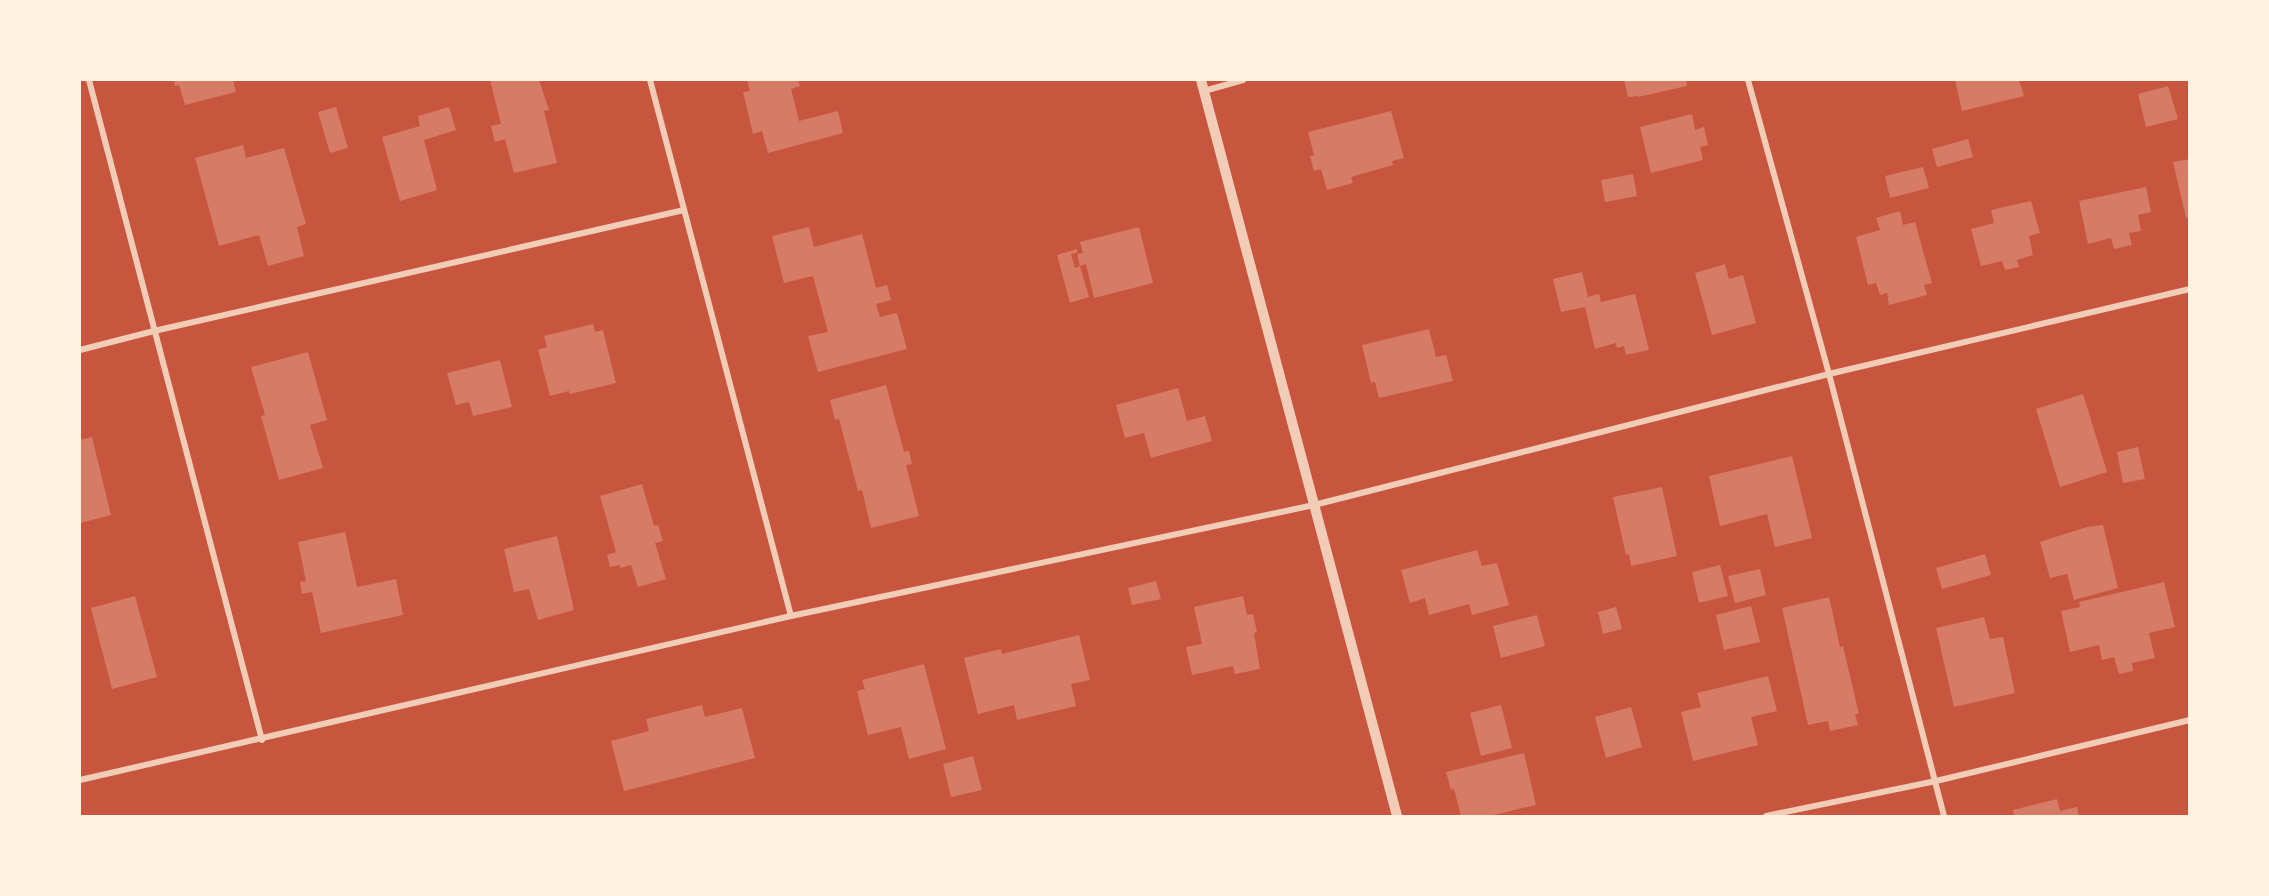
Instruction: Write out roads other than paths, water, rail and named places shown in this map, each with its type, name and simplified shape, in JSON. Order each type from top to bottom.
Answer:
[{"type":"street","points":[[89,80],[262,740]]},
{"type":"street","points":[[650,80],[791,616]]},
{"type":"street","points":[[1201,80],[1397,816]]},
{"type":"street","points":[[1204,91],[1243,80]]},
{"type":"street","points":[[1748,80],[1829,374],[1944,816]]},
{"type":"street","points":[[80,350],[684,210]]},
{"type":"street","points":[[80,780],[262,740],[791,616],[1314,504],[1829,374],[2190,289]]},
{"type":"street","points":[[1766,816],[1936,781],[2190,720]]}]
